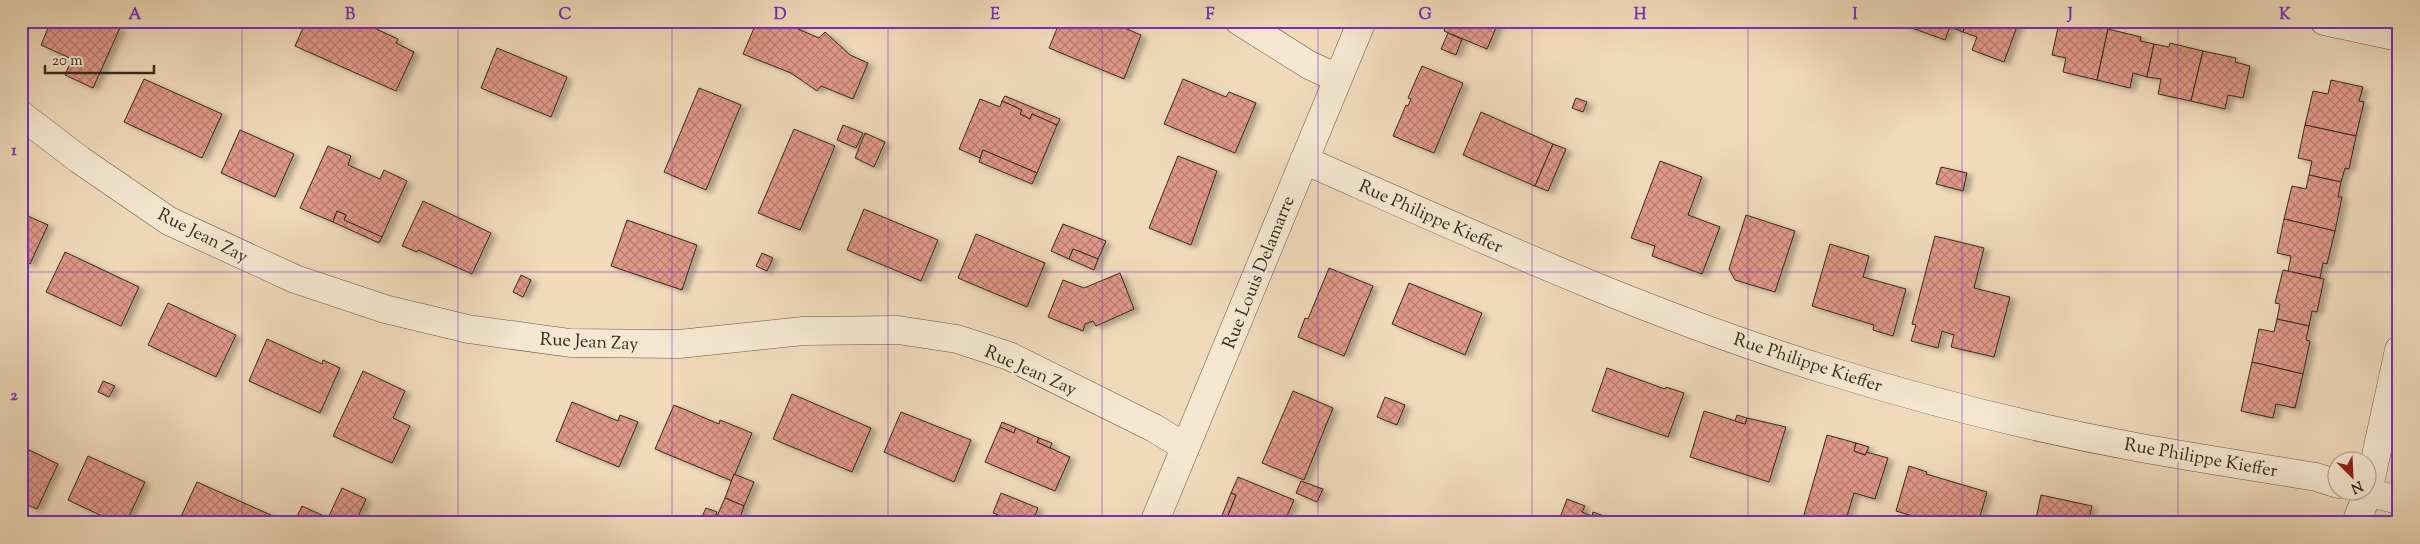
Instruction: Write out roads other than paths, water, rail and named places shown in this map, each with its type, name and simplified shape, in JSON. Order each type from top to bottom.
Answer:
[{"type":"street","points":[[1239,21],[1308,65],[1338,78]]},
{"type":"street","name":"Rue Louis Delamarre","points":[[1154,523],[1362,21]]},
{"type":"street","points":[[2324,21],[2399,38]]},
{"type":"street","name":"Rue Jean Zay","points":[[21,116],[169,222],[295,279],[384,309],[468,329],[570,343],[679,344],[803,330],[898,330],[957,339],[1010,356],[1154,428],[1185,447]]},
{"type":"street","name":"Rue Philippe Kieffer","points":[[1304,160],[1549,269],[1692,324],[1827,370],[1909,394],[2134,447],[2316,477],[2328,481]]},
{"type":"street","points":[[2375,452],[2399,350]]},
{"type":"street","points":[[2378,495],[2399,500]]},
{"type":"street","points":[[2356,523],[2363,502]]}]
